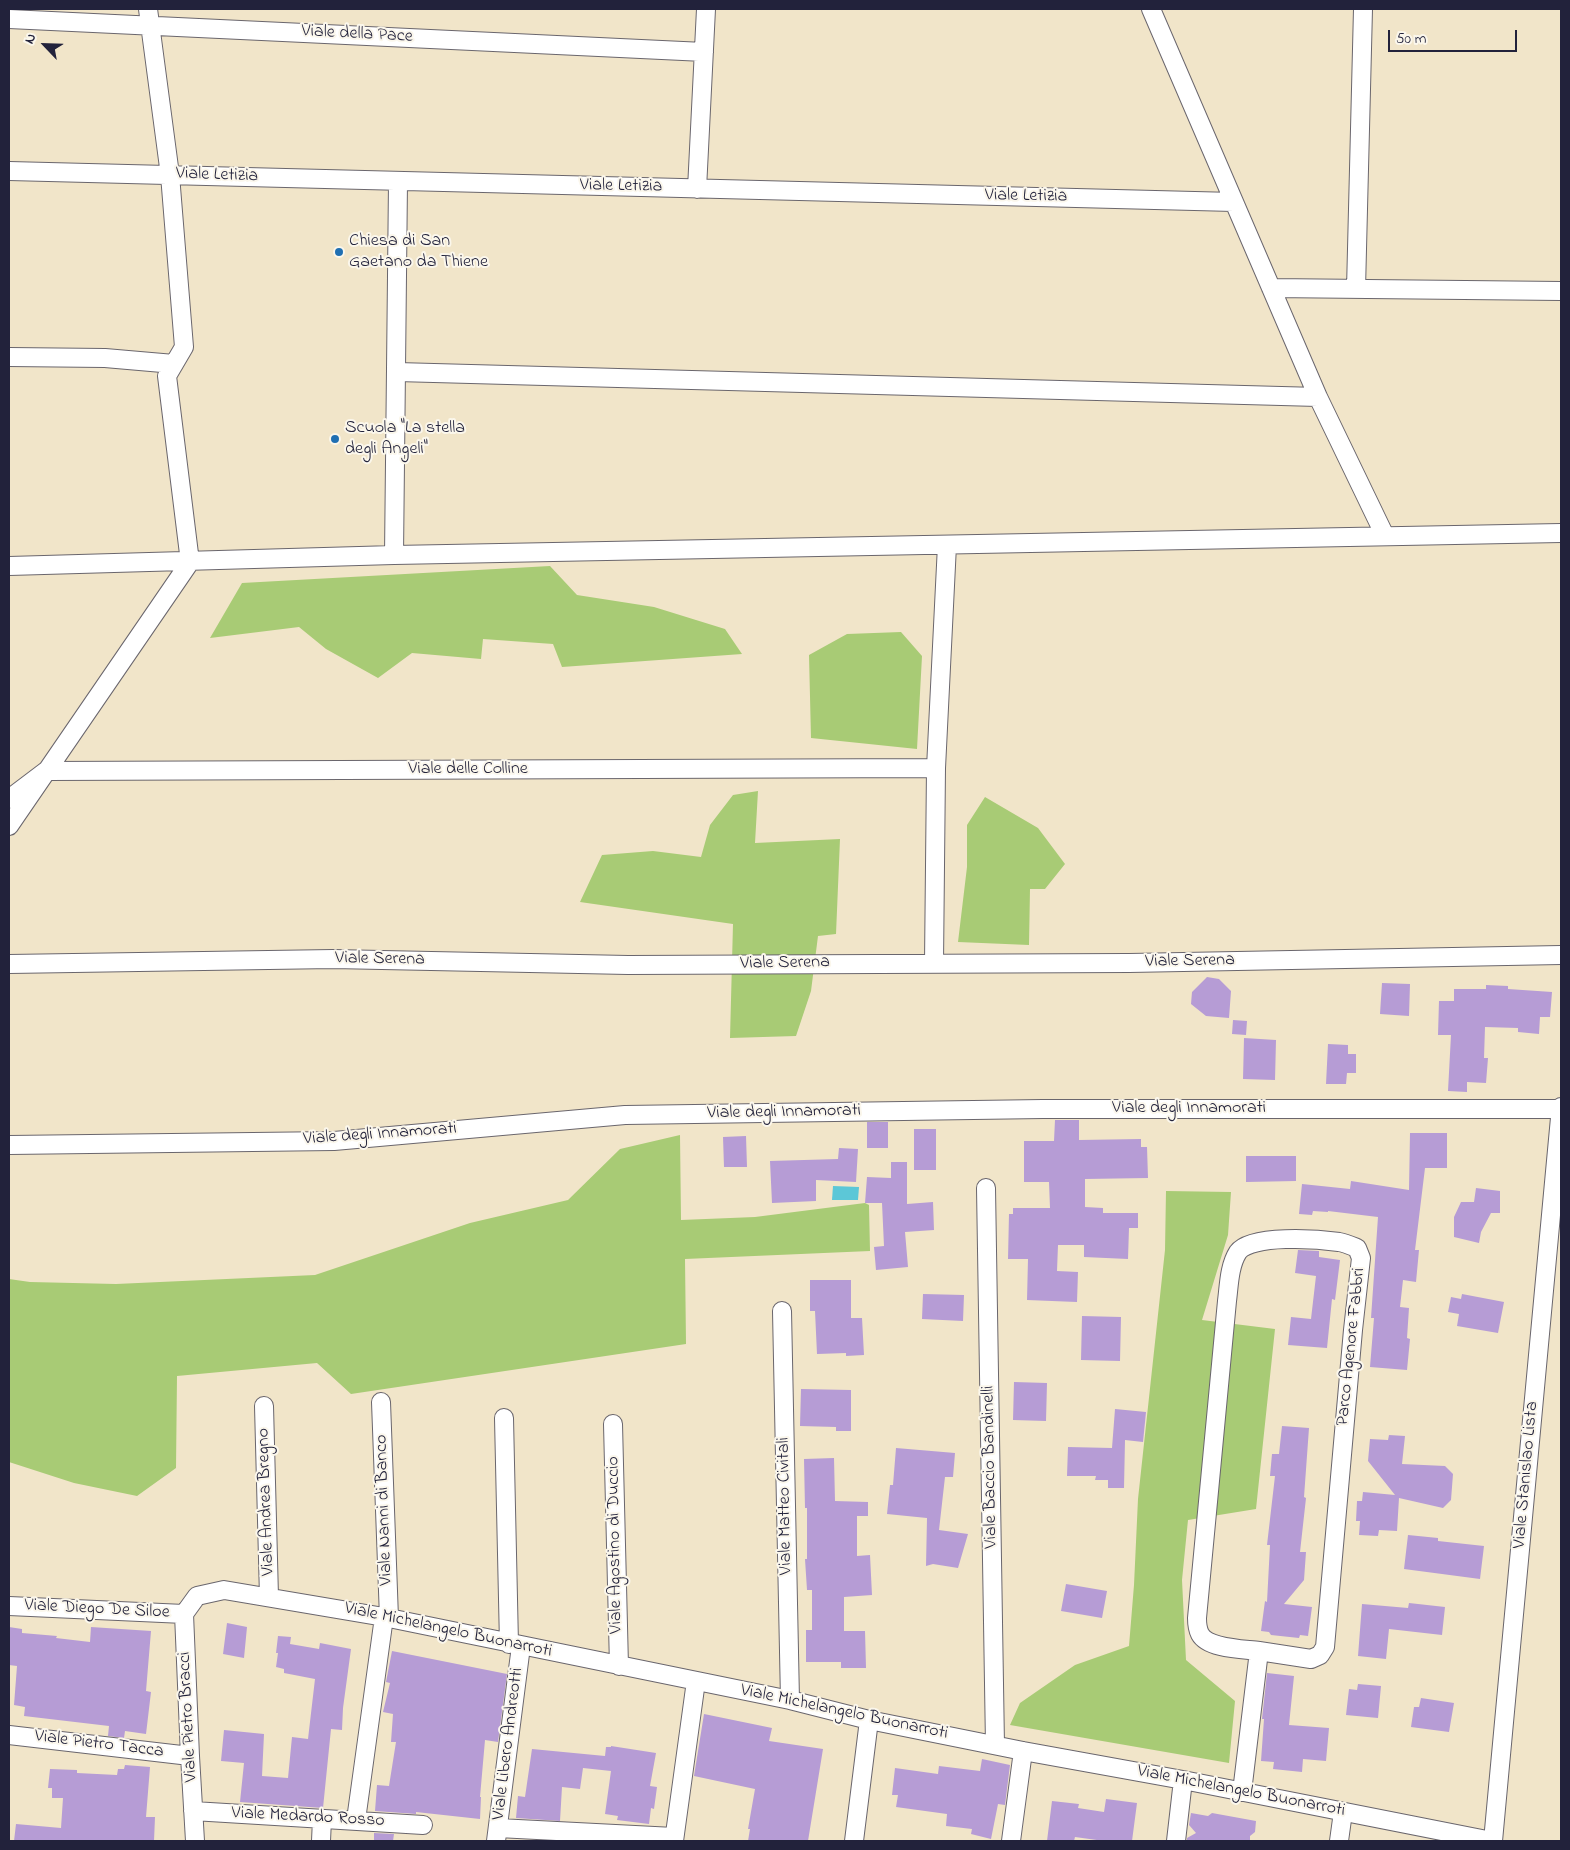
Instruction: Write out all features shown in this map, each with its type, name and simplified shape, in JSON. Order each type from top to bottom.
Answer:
[{"type":"street","points":[[697,189],[706,9]]},
{"type":"street","points":[[1151,9],[1318,398],[1385,536]]},
{"type":"street","points":[[1356,289],[1363,9]]},
{"type":"street","points":[[9,826],[190,562],[166,376],[184,347],[170,174],[149,17]]},
{"type":"street","name":"Viale della Pace","points":[[9,19],[149,17],[704,52]]},
{"type":"street","name":"Viale Letizia","points":[[9,171],[1234,202]]},
{"type":"street","points":[[394,555],[398,182]]},
{"type":"street","points":[[1271,288],[1561,292]]},
{"type":"street","points":[[9,357],[105,358],[174,364]]},
{"type":"street","points":[[397,372],[1318,398]]},
{"type":"street","points":[[9,566],[394,555],[1561,533]]},
{"type":"street","points":[[934,962],[936,768],[946,545]]},
{"type":"street","name":"Viale delle Colline","points":[[46,771],[936,768]]},
{"type":"street","points":[[9,799],[46,771]]},
{"type":"street","name":"Viale Serena","points":[[9,964],[333,959],[628,965],[934,962],[1130,963],[1561,955]]},
{"type":"street","name":"Viale degli Innamorati","points":[[9,1145],[334,1141],[626,1115],[1043,1109],[1561,1109]]},
{"type":"street","name":"Viale Stanislao Lista","points":[[1492,1841],[1561,1109]]},
{"type":"street","name":"Viale Baccio Bandinelli","points":[[986,1188],[995,1746]]},
{"type":"street","name":"Parco Agenore Fabbri","points":[[1281,1239],[1340,1242],[1358,1248],[1361,1258],[1325,1647],[1320,1655],[1311,1659],[1260,1651],[1224,1647],[1206,1642],[1199,1633],[1197,1618],[1226,1301],[1232,1266],[1238,1252],[1245,1245],[1259,1241],[1281,1239]]},
{"type":"street","name":"Viale Matteo Civitali","points":[[782,1311],[790,1700]]},
{"type":"street","name":"Viale Nanni di Banco","points":[[356,1820],[386,1617],[381,1402]]},
{"type":"street","name":"Viale Andrea Bregno","points":[[264,1406],[269,1597]]},
{"type":"street","name":"Viale Libero Andreotti","points":[[497,1834],[515,1645],[504,1418]]},
{"type":"street","name":"Viale Agostino di Duccio","points":[[613,1424],[618,1666]]},
{"type":"street","name":"Viale Michelangelo Buonarroti","points":[[184,1614],[197,1596],[224,1590],[386,1617],[790,1700],[869,1720],[995,1746],[1183,1780],[1492,1841]]},
{"type":"street","name":"Viale Diego De Siloe","points":[[9,1606],[184,1614]]},
{"type":"street","name":"Viale Pietro Bracci","points":[[184,1614],[195,1841]]},
{"type":"street","points":[[1242,1792],[1260,1651]]},
{"type":"street","points":[[497,1834],[674,1839],[696,1681]]},
{"type":"street","points":[[854,1841],[869,1720]]},
{"type":"street","name":"Viale Pietro Tacca","points":[[9,1735],[190,1756]]},
{"type":"street","points":[[1011,1841],[1023,1751]]},
{"type":"street","points":[[1176,1841],[1183,1780]]},
{"type":"street","name":"Viale Medardo Rosso","points":[[193,1811],[423,1825]]},
{"type":"street","points":[[1340,1841],[1343,1812]]},
{"type":"street","points":[[321,1841],[322,1819]]},
{"type":"green space","points":[[550,566],[577,595],[654,607],[725,629],[742,654],[562,667],[553,644],[483,639],[481,659],[412,653],[378,678],[326,649],[299,627],[210,638],[242,583]]},
{"type":"green space","points":[[901,632],[922,656],[917,749],[811,738],[809,655],[847,634]]},
{"type":"green space","points":[[758,791],[755,843],[840,839],[836,934],[818,936],[811,991],[796,1036],[730,1038],[733,924],[580,902],[602,855],[653,851],[701,857],[710,825],[733,795]]},
{"type":"green space","points":[[985,797],[1038,828],[1065,864],[1045,889],[1030,889],[1029,945],[958,942],[967,867],[967,825]]},
{"type":"green space","points":[[680,1135],[681,1220],[755,1217],[865,1203],[869,1205],[870,1251],[685,1259],[686,1344],[351,1394],[317,1363],[177,1376],[176,1468],[137,1496],[74,1483],[9,1462],[9,1279],[30,1282],[116,1284],[315,1275],[470,1223],[568,1200],[620,1149]]},
{"type":"green space","points":[[1166,1191],[1231,1192],[1228,1235],[1202,1320],[1275,1329],[1256,1509],[1188,1520],[1182,1580],[1186,1660],[1235,1701],[1229,1763],[1010,1725],[1020,1703],[1075,1665],[1129,1646],[1138,1499],[1165,1250]]},
{"type":"water","points":[[833,1186],[859,1187],[858,1200],[832,1200]]},
{"type":"building","points":[[1207,977],[1219,979],[1231,991],[1229,1018],[1206,1016],[1191,1004],[1192,992]]},
{"type":"building","points":[[1382,983],[1410,984],[1409,1016],[1380,1014]]},
{"type":"building","points":[[1486,985],[1508,986],[1508,989],[1552,992],[1550,1017],[1540,1017],[1539,1034],[1518,1032],[1518,1028],[1485,1027],[1484,1058],[1488,1058],[1486,1083],[1467,1082],[1467,1092],[1448,1091],[1451,1035],[1438,1035],[1439,1001],[1454,1001],[1454,989],[1486,989]]},
{"type":"building","points":[[1233,1020],[1247,1021],[1246,1035],[1232,1034]]},
{"type":"building","points":[[1244,1038],[1276,1040],[1275,1080],[1243,1079]]},
{"type":"building","points":[[1328,1044],[1348,1045],[1348,1054],[1356,1054],[1356,1073],[1347,1073],[1346,1084],[1326,1084]]},
{"type":"building","points":[[1055,1120],[1079,1120],[1079,1140],[1141,1139],[1141,1147],[1147,1147],[1148,1178],[1085,1179],[1085,1207],[1103,1208],[1103,1213],[1138,1213],[1138,1228],[1129,1228],[1128,1259],[1084,1257],[1084,1245],[1058,1245],[1057,1271],[1078,1272],[1077,1302],[1027,1300],[1028,1259],[1008,1259],[1009,1214],[1013,1214],[1013,1208],[1050,1208],[1049,1182],[1024,1182],[1024,1141],[1054,1141]]},
{"type":"building","points":[[867,1122],[888,1122],[888,1148],[867,1148]]},
{"type":"building","points":[[914,1129],[936,1129],[936,1170],[914,1170]]},
{"type":"building","points":[[1410,1133],[1447,1133],[1447,1168],[1425,1168],[1415,1250],[1419,1250],[1416,1282],[1403,1280],[1400,1307],[1409,1308],[1407,1338],[1410,1339],[1407,1370],[1370,1367],[1374,1318],[1371,1318],[1378,1217],[1328,1211],[1313,1211],[1312,1215],[1299,1214],[1302,1184],[1350,1189],[1351,1181],[1409,1190]]},
{"type":"building","points":[[746,1136],[747,1167],[724,1167],[723,1137]]},
{"type":"building","points":[[839,1148],[858,1149],[856,1182],[816,1180],[816,1201],[772,1203],[770,1161],[838,1159]]},
{"type":"building","points":[[1246,1156],[1296,1156],[1296,1181],[1246,1182]]},
{"type":"building","points":[[891,1162],[907,1162],[907,1204],[933,1202],[934,1230],[905,1232],[908,1267],[876,1270],[874,1247],[884,1246],[882,1203],[865,1203],[867,1177],[891,1178]]},
{"type":"building","points":[[1476,1188],[1500,1191],[1500,1213],[1491,1213],[1481,1232],[1479,1243],[1454,1237],[1454,1217],[1461,1202],[1474,1202]]},
{"type":"building","points":[[1298,1250],[1319,1251],[1319,1257],[1340,1260],[1335,1300],[1332,1299],[1327,1348],[1288,1345],[1291,1317],[1311,1319],[1316,1276],[1295,1273]]},
{"type":"building","points":[[810,1280],[851,1280],[851,1318],[862,1318],[864,1355],[846,1356],[846,1353],[817,1354],[815,1311],[810,1311]]},
{"type":"building","points":[[923,1294],[964,1295],[963,1321],[922,1319]]},
{"type":"building","points":[[1462,1294],[1504,1302],[1498,1333],[1457,1326],[1459,1314],[1448,1312],[1451,1297],[1461,1299]]},
{"type":"building","points":[[1082,1316],[1121,1317],[1120,1361],[1081,1360]]},
{"type":"building","points":[[1014,1382],[1047,1383],[1046,1421],[1013,1420]]},
{"type":"building","points":[[801,1389],[851,1390],[851,1431],[836,1431],[836,1427],[800,1426]]},
{"type":"building","points":[[1115,1409],[1146,1412],[1143,1442],[1125,1440],[1124,1488],[1108,1488],[1108,1480],[1095,1480],[1096,1476],[1067,1476],[1068,1447],[1112,1448]]},
{"type":"building","points":[[1282,1426],[1309,1428],[1304,1497],[1306,1498],[1300,1552],[1306,1552],[1304,1580],[1284,1604],[1312,1607],[1308,1636],[1300,1635],[1299,1638],[1271,1635],[1269,1632],[1261,1631],[1265,1601],[1267,1602],[1270,1545],[1267,1545],[1275,1476],[1270,1476],[1272,1454],[1279,1454]]},
{"type":"building","points":[[1389,1435],[1405,1436],[1402,1464],[1445,1466],[1453,1474],[1451,1500],[1443,1508],[1399,1498],[1397,1531],[1379,1530],[1378,1536],[1359,1535],[1360,1521],[1356,1521],[1357,1501],[1362,1501],[1363,1492],[1395,1495],[1368,1461],[1370,1439],[1388,1440]]},
{"type":"building","points":[[896,1448],[955,1453],[953,1477],[945,1477],[939,1530],[968,1534],[958,1568],[933,1564],[926,1566],[927,1518],[887,1514],[890,1485],[893,1485]]},
{"type":"building","points":[[834,1458],[835,1501],[868,1502],[868,1516],[857,1516],[857,1556],[870,1555],[872,1595],[844,1597],[844,1631],[865,1631],[866,1668],[841,1668],[841,1662],[806,1662],[806,1630],[812,1630],[812,1590],[807,1590],[805,1559],[807,1559],[807,1508],[805,1508],[804,1459]]},
{"type":"building","points":[[1408,1535],[1438,1538],[1438,1541],[1484,1546],[1480,1579],[1404,1569]]},
{"type":"building","points":[[1066,1584],[1107,1591],[1102,1618],[1061,1611]]},
{"type":"building","points":[[1409,1603],[1445,1607],[1442,1635],[1389,1629],[1386,1659],[1358,1656],[1362,1604],[1408,1608]]},
{"type":"building","points":[[227,1623],[247,1627],[244,1658],[223,1654]]},
{"type":"building","points":[[9,1627],[22,1629],[22,1633],[57,1636],[56,1638],[90,1642],[91,1627],[151,1631],[146,1691],[151,1692],[146,1734],[125,1731],[124,1738],[108,1736],[109,1726],[24,1716],[25,1707],[14,1705],[17,1666],[9,1665]]},
{"type":"building","points":[[278,1636],[291,1637],[290,1644],[319,1649],[320,1643],[351,1649],[342,1730],[331,1729],[323,1808],[240,1802],[244,1763],[221,1761],[224,1730],[264,1734],[262,1776],[288,1778],[292,1737],[308,1739],[315,1679],[284,1673],[284,1669],[276,1667]]},
{"type":"building","points":[[392,1651],[507,1674],[498,1742],[485,1740],[480,1819],[416,1812],[416,1814],[375,1811],[377,1785],[389,1786],[396,1742],[391,1742],[393,1714],[383,1712],[390,1683],[386,1682]]},
{"type":"building","points":[[1267,1673],[1294,1676],[1289,1725],[1329,1728],[1326,1761],[1303,1759],[1302,1772],[1273,1769],[1274,1762],[1261,1761],[1264,1719],[1262,1719]]},
{"type":"building","points":[[1358,1684],[1381,1686],[1378,1718],[1346,1715],[1349,1689],[1357,1690]]},
{"type":"building","points":[[1421,1698],[1454,1703],[1449,1732],[1411,1727],[1414,1707],[1419,1707]]},
{"type":"building","points":[[704,1714],[772,1728],[769,1741],[823,1749],[808,1841],[748,1841],[750,1829],[748,1829],[755,1789],[694,1776]]},
{"type":"building","points":[[611,1746],[656,1753],[650,1786],[657,1787],[654,1809],[651,1808],[649,1824],[617,1820],[618,1816],[605,1814],[611,1771],[583,1768],[580,1789],[562,1787],[560,1821],[516,1818],[518,1796],[525,1797],[532,1749],[605,1756],[606,1747]]},
{"type":"building","points":[[982,1759],[1010,1765],[1005,1805],[998,1804],[991,1839],[971,1834],[972,1829],[946,1826],[947,1814],[896,1807],[898,1795],[892,1795],[895,1768],[938,1774],[939,1766],[980,1771]]},
{"type":"building","points":[[125,1765],[150,1767],[146,1817],[155,1817],[154,1841],[14,1841],[16,1824],[61,1828],[63,1798],[52,1798],[52,1788],[48,1788],[50,1769],[77,1770],[77,1773],[117,1775],[118,1769],[124,1769]]},
{"type":"building","points":[[1106,1799],[1137,1803],[1132,1841],[1104,1841],[1075,1837],[1074,1841],[1047,1841],[1052,1801],[1079,1804],[1078,1808],[1104,1812]]},
{"type":"building","points":[[1191,1813],[1208,1816],[1212,1813],[1256,1821],[1255,1832],[1250,1836],[1250,1841],[1187,1841],[1187,1838],[1196,1833],[1189,1825]]},
{"type":"building","points":[[374,1833],[394,1834],[393,1841],[374,1841]]},
{"type":"place","name":"Chiesa di San Gaetano da Thiene","points":[[339,252]]},
{"type":"place","name":"Scuola \"La stella degli Angeli\"","points":[[335,439]]}]
